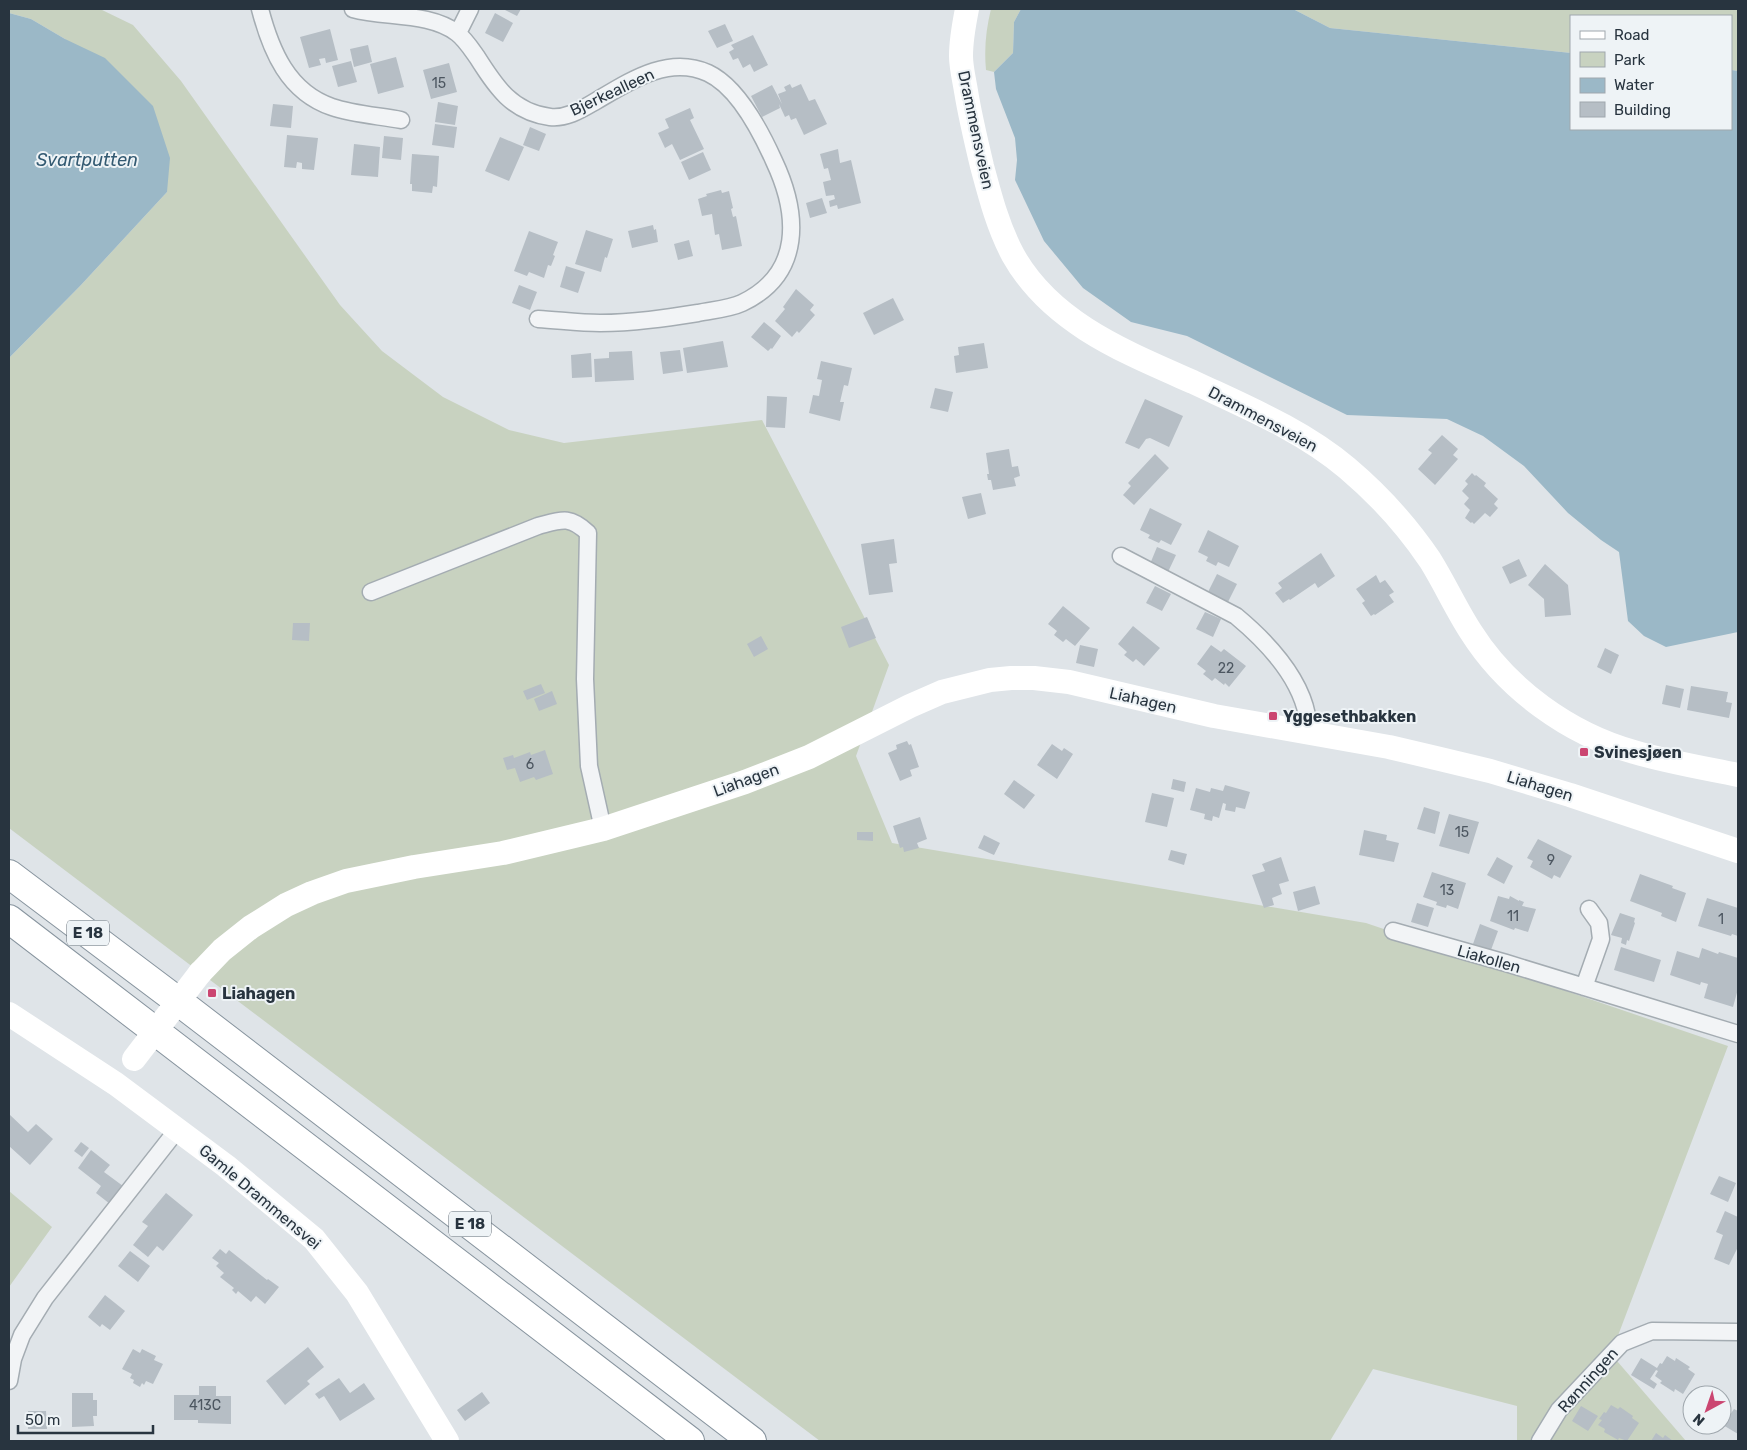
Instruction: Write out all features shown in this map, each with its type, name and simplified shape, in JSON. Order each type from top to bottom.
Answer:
[{"type":"highway","name":"E 18","points":[[9,874],[167,992],[752,1441]]},
{"type":"highway","name":"E 18","points":[[9,920],[690,1441]]},
{"type":"main road","name":"Drammensveien","points":[[967,9],[961,56],[962,73],[992,201],[1001,230],[1013,256],[1027,277],[1042,294],[1064,314],[1088,331],[1144,361],[1278,423],[1318,446],[1346,467],[1371,489],[1406,527],[1430,562],[1472,634],[1498,668],[1531,698],[1550,712],[1574,727],[1617,747],[1636,753],[1738,775]]},
{"type":"main road","name":"Liahagen","points":[[116,1084],[200,973],[222,950],[251,927],[286,905],[312,892],[346,881],[414,867],[503,854],[603,829],[754,778],[809,757],[942,692],[990,680],[1034,678],[1069,682],[1214,716],[1389,748],[1490,771],[1570,795],[1738,852]]},
{"type":"main road","name":"Gamle Drammensvei","points":[[9,1014],[116,1084],[226,1166],[314,1239],[357,1293],[447,1441]]},
{"type":"street","points":[[260,9],[265,27],[285,73],[305,94],[332,107],[401,120]]},
{"type":"street","name":"Bjerkealleen","points":[[353,9],[412,17],[443,25],[458,34],[473,52],[497,88],[518,108],[552,117],[572,114],[633,80],[652,72],[668,68],[690,67],[710,74],[728,89],[762,132],[778,170],[788,200],[792,222],[791,241],[785,262],[776,278],[763,290],[741,304],[658,319],[600,323],[538,319]]},
{"type":"street","points":[[458,34],[470,9]]},
{"type":"street","points":[[371,592],[538,526],[564,519],[578,523],[588,533],[585,679],[590,766],[603,829]]},
{"type":"street","points":[[1121,556],[1236,616],[1249,627],[1272,650],[1298,688],[1307,717],[1307,734]]},
{"type":"street","points":[[1584,988],[1601,939],[1599,924],[1589,909]]},
{"type":"street","name":"Liakollen","points":[[1393,931],[1738,1034]]},
{"type":"street","points":[[9,1381],[13,1359],[22,1335],[45,1298],[177,1130]]},
{"type":"street","name":"Rønningen","points":[[1540,1441],[1559,1410],[1622,1343],[1652,1331],[1738,1332]]},
{"type":"green space","points":[[9,9],[100,9],[133,25],[181,81],[340,305],[382,351],[443,397],[509,430],[564,443],[762,420],[889,665],[856,756],[892,843],[1366,923],[1728,1046],[1611,1354],[1686,1441],[1517,1441],[1517,1406],[1373,1369],[1330,1441],[820,1441],[9,828],[9,358],[81,285],[167,192],[65,39],[31,19],[9,13]]},
{"type":"green space","points":[[991,9],[1021,9],[1014,22],[1013,53],[994,72],[986,70],[985,62],[986,39]]},
{"type":"green space","points":[[1293,9],[1738,9],[1738,71],[1732,70],[1732,15],[1570,15],[1570,53],[1330,28]]},
{"type":"green space","points":[[9,1191],[52,1227],[9,1287]]},
{"type":"water","points":[[1021,9],[1293,9],[1330,28],[1570,53],[1570,130],[1732,130],[1732,70],[1738,71],[1738,632],[1666,647],[1644,636],[1628,621],[1619,552],[1568,513],[1524,466],[1483,436],[1447,419],[1347,415],[1187,336],[1131,322],[1083,288],[1044,241],[1015,180],[1017,160],[1015,138],[996,89],[994,72],[1013,53],[1014,22]]},
{"type":"water","name":"Svartputten","points":[[9,13],[31,19],[65,39],[105,58],[153,106],[170,158],[167,192],[81,285],[9,358]]},
{"type":"building","points":[[503,9],[521,9],[517,16]]},
{"type":"building","points":[[495,13],[513,23],[503,42],[485,33]]},
{"type":"building","points":[[725,24],[733,41],[717,48],[708,31]]},
{"type":"building","points":[[330,29],[338,60],[326,63],[325,58],[319,59],[321,65],[309,68],[300,37]]},
{"type":"building","points":[[753,35],[768,65],[754,72],[750,64],[743,68],[738,58],[733,60],[729,52],[734,49],[731,45]]},
{"type":"building","points":[[368,45],[372,62],[354,67],[350,49]]},
{"type":"building","points":[[396,57],[404,87],[378,94],[370,64]]},
{"type":"building","points":[[351,61],[357,82],[338,87],[332,66]]},
{"type":"building","points":[[449,63],[457,92],[431,99],[423,70]]},
{"type":"building","points":[[790,84],[792,88],[801,84],[809,101],[815,99],[827,124],[804,135],[796,118],[791,120],[789,115],[785,117],[779,104],[780,108],[762,117],[751,96],[772,85],[782,104],[778,94],[786,91],[784,87]]},
{"type":"building","points":[[438,102],[458,106],[455,125],[435,122]]},
{"type":"building","points":[[273,104],[293,106],[291,128],[270,126]]},
{"type":"building","points":[[690,108],[694,118],[690,120],[704,149],[680,160],[672,144],[665,148],[658,133],[669,128],[665,119]]},
{"type":"building","points":[[435,124],[457,127],[454,148],[432,145]]},
{"type":"building","points":[[530,127],[546,134],[539,151],[523,145]]},
{"type":"building","points":[[287,135],[318,138],[314,170],[302,169],[302,163],[297,162],[296,168],[284,167]]},
{"type":"building","points":[[384,136],[403,138],[401,160],[382,158]]},
{"type":"building","points":[[500,137],[524,147],[509,181],[485,171]]},
{"type":"building","points":[[354,144],[380,147],[378,177],[351,175]]},
{"type":"building","points":[[838,149],[840,163],[851,160],[861,203],[838,209],[837,205],[830,207],[829,201],[835,199],[834,195],[826,196],[823,182],[831,180],[828,168],[824,169],[820,154]]},
{"type":"building","points":[[703,152],[711,170],[689,180],[681,162]]},
{"type":"building","points":[[412,154],[439,156],[437,187],[433,186],[432,193],[412,191],[412,184],[410,184]]},
{"type":"building","points":[[721,190],[722,193],[729,191],[733,208],[731,209],[733,217],[736,216],[742,246],[722,250],[719,234],[715,235],[712,214],[702,216],[698,199],[707,196],[706,194]]},
{"type":"building","points":[[822,198],[827,213],[810,218],[806,203]]},
{"type":"building","points":[[653,225],[654,230],[656,229],[658,242],[632,248],[628,231]]},
{"type":"building","points":[[586,230],[613,239],[601,272],[575,264]]},
{"type":"building","points":[[529,231],[558,242],[553,255],[555,256],[551,266],[548,265],[544,278],[529,272],[527,276],[514,271]]},
{"type":"building","points":[[689,240],[693,256],[678,260],[674,244]]},
{"type":"building","points":[[566,266],[585,272],[578,293],[560,287]]},
{"type":"building","points":[[519,285],[537,292],[530,310],[512,303]]},
{"type":"building","points":[[796,289],[814,305],[810,310],[815,315],[799,333],[797,331],[792,337],[775,321],[785,309],[783,307]]},
{"type":"building","points":[[893,298],[904,320],[874,335],[863,313]]},
{"type":"building","points":[[764,322],[781,336],[772,349],[768,351],[751,337]]},
{"type":"building","points":[[723,341],[728,367],[687,373],[683,348]]},
{"type":"building","points":[[984,343],[988,368],[956,373],[954,356],[959,355],[958,347]]},
{"type":"building","points":[[680,350],[683,371],[663,374],[660,352]]},
{"type":"building","points":[[632,351],[634,380],[595,382],[594,359],[609,358],[609,352]]},
{"type":"building","points":[[591,353],[592,377],[572,378],[571,355]]},
{"type":"building","points":[[821,361],[852,368],[848,386],[844,385],[840,402],[844,402],[840,421],[809,413],[813,395],[819,396],[822,380],[817,379]]},
{"type":"building","points":[[935,388],[953,392],[948,412],[930,408]]},
{"type":"building","points":[[767,396],[787,397],[785,428],[766,427]]},
{"type":"building","points":[[1145,399],[1183,416],[1169,447],[1150,438],[1146,439],[1139,449],[1125,443]]},
{"type":"building","points":[[1442,435],[1458,449],[1453,455],[1458,459],[1435,485],[1418,469],[1432,453],[1428,450]]},
{"type":"building","points":[[1009,449],[1012,467],[1018,466],[1020,476],[1014,478],[1016,486],[993,490],[991,480],[988,480],[986,453]]},
{"type":"building","points":[[1155,454],[1169,468],[1134,505],[1123,495],[1131,486],[1128,483]]},
{"type":"building","points":[[1472,473],[1486,483],[1484,486],[1498,499],[1494,504],[1498,508],[1490,517],[1485,513],[1474,524],[1465,518],[1470,510],[1464,504],[1469,498],[1462,491],[1468,484],[1465,481]]},
{"type":"building","points":[[981,493],[986,514],[968,519],[962,497]]},
{"type":"building","points":[[1150,508],[1182,524],[1171,545],[1161,540],[1159,543],[1148,538],[1150,535],[1140,530]]},
{"type":"building","points":[[1208,530],[1239,546],[1229,567],[1218,562],[1216,566],[1206,561],[1208,557],[1198,552]]},
{"type":"building","points":[[894,539],[897,563],[889,564],[893,592],[869,595],[861,544]]},
{"type":"building","points":[[1157,547],[1176,555],[1168,572],[1150,564]]},
{"type":"building","points":[[1321,553],[1335,576],[1318,588],[1315,583],[1283,603],[1275,593],[1282,588],[1278,583]]},
{"type":"building","points":[[1519,559],[1527,576],[1510,584],[1502,567]]},
{"type":"building","points":[[1545,564],[1568,585],[1571,615],[1545,617],[1544,599],[1528,585]]},
{"type":"building","points":[[1217,574],[1237,584],[1228,602],[1208,592]]},
{"type":"building","points":[[1376,575],[1380,583],[1385,580],[1394,592],[1389,595],[1394,602],[1371,616],[1362,603],[1365,601],[1356,589]]},
{"type":"building","points":[[1155,586],[1171,594],[1162,611],[1146,603]]},
{"type":"building","points":[[1063,606],[1090,628],[1075,646],[1066,639],[1063,642],[1054,635],[1057,631],[1048,624]]},
{"type":"building","points":[[1205,612],[1221,619],[1213,637],[1196,629]]},
{"type":"building","points":[[867,617],[876,638],[849,648],[841,627]]},
{"type":"building","points":[[293,623],[310,623],[309,641],[292,640]]},
{"type":"building","points":[[1133,626],[1160,648],[1144,666],[1136,659],[1133,662],[1124,655],[1127,652],[1118,644]]},
{"type":"building","points":[[761,636],[768,649],[754,657],[747,644]]},
{"type":"building","points":[[1080,645],[1098,649],[1094,667],[1076,663]]},
{"type":"building","points":[[1211,645],[1221,652],[1224,649],[1246,666],[1229,687],[1215,678],[1212,681],[1203,674],[1206,671],[1197,664]]},
{"type":"building","points":[[1605,648],[1619,655],[1611,674],[1597,667]]},
{"type":"building","points":[[541,684],[545,693],[527,700],[523,691]]},
{"type":"building","points":[[1666,685],[1684,689],[1680,708],[1662,704]]},
{"type":"building","points":[[1691,686],[1728,692],[1726,702],[1732,703],[1729,718],[1687,710]]},
{"type":"building","points":[[552,691],[557,704],[539,711],[534,699]]},
{"type":"building","points":[[907,741],[909,745],[911,744],[919,767],[910,770],[912,776],[900,781],[888,753],[897,749],[896,745]]},
{"type":"building","points":[[1052,744],[1062,751],[1064,748],[1073,754],[1057,779],[1037,765]]},
{"type":"building","points":[[545,750],[553,774],[536,780],[534,777],[520,782],[515,768],[507,770],[503,758],[513,755],[514,758],[530,752],[531,755]]},
{"type":"building","points":[[1173,779],[1186,782],[1184,792],[1171,789]]},
{"type":"building","points":[[1014,780],[1035,795],[1024,809],[1004,794]]},
{"type":"building","points":[[1225,785],[1250,792],[1245,809],[1236,807],[1235,812],[1225,810],[1226,804],[1223,803],[1219,818],[1213,816],[1212,821],[1204,819],[1205,814],[1190,810],[1196,788],[1210,792],[1211,788],[1223,791]]},
{"type":"building","points":[[1152,793],[1174,798],[1167,827],[1145,822]]},
{"type":"building","points":[[1424,807],[1440,812],[1435,834],[1417,829]]},
{"type":"building","points":[[1449,814],[1479,822],[1469,854],[1439,846]]},
{"type":"building","points":[[920,817],[927,839],[917,843],[919,848],[904,852],[903,847],[900,848],[893,826]]},
{"type":"building","points":[[1364,830],[1387,835],[1386,840],[1399,843],[1394,862],[1359,855]]},
{"type":"building","points":[[857,832],[873,832],[873,841],[857,840]]},
{"type":"building","points":[[984,835],[1000,843],[994,855],[978,848]]},
{"type":"building","points":[[1538,839],[1572,856],[1560,878],[1554,875],[1552,879],[1530,867],[1533,861],[1527,858]]},
{"type":"building","points":[[1171,850],[1187,854],[1184,865],[1168,860]]},
{"type":"building","points":[[1281,857],[1289,881],[1279,884],[1282,894],[1272,898],[1274,905],[1264,908],[1252,875],[1265,871],[1262,864]]},
{"type":"building","points":[[1497,857],[1513,866],[1504,884],[1487,875]]},
{"type":"building","points":[[1432,872],[1466,883],[1458,909],[1447,905],[1446,908],[1436,905],[1437,902],[1423,897]]},
{"type":"building","points":[[1640,874],[1673,886],[1672,888],[1686,893],[1676,922],[1661,916],[1662,913],[1630,901]]},
{"type":"building","points":[[1315,886],[1320,904],[1298,911],[1293,892]]},
{"type":"building","points":[[1498,896],[1509,899],[1510,896],[1524,902],[1522,906],[1536,909],[1528,932],[1515,928],[1514,930],[1490,921]]},
{"type":"building","points":[[1707,898],[1738,908],[1738,936],[1732,934],[1731,936],[1698,926]]},
{"type":"building","points":[[1417,903],[1434,908],[1428,927],[1411,922]]},
{"type":"building","points":[[1620,913],[1635,918],[1629,941],[1627,940],[1626,945],[1621,943],[1622,938],[1611,935]]},
{"type":"building","points":[[1480,924],[1498,931],[1491,950],[1473,944]]},
{"type":"building","points":[[1621,947],[1661,960],[1654,982],[1614,970]]},
{"type":"building","points":[[1702,948],[1738,958],[1738,989],[1733,1007],[1704,998],[1708,984],[1701,982],[1700,985],[1670,975],[1677,951],[1699,958]]},
{"type":"building","points":[[9,1114],[28,1132],[36,1124],[53,1139],[30,1165],[9,1146]]},
{"type":"building","points":[[81,1142],[89,1148],[82,1157],[74,1151]]},
{"type":"building","points":[[91,1150],[110,1165],[104,1172],[123,1186],[110,1204],[96,1193],[101,1186],[78,1168]]},
{"type":"building","points":[[1719,1176],[1736,1183],[1728,1202],[1710,1194]]},
{"type":"building","points":[[166,1193],[193,1215],[163,1251],[157,1246],[148,1257],[133,1245],[148,1226],[142,1222]]},
{"type":"building","points":[[1725,1211],[1738,1217],[1738,1247],[1729,1265],[1714,1259],[1723,1235],[1716,1232]]},
{"type":"building","points":[[220,1249],[226,1254],[229,1250],[267,1280],[279,1287],[265,1304],[256,1296],[251,1302],[238,1291],[236,1294],[232,1290],[234,1288],[220,1277],[224,1273],[216,1266],[219,1263],[212,1258]]},
{"type":"building","points":[[130,1251],[150,1266],[138,1282],[118,1266]]},
{"type":"building","points":[[105,1295],[125,1311],[110,1330],[102,1324],[100,1327],[88,1317]]},
{"type":"building","points":[[308,1347],[324,1367],[307,1381],[310,1384],[285,1405],[266,1381]]},
{"type":"building","points":[[133,1349],[140,1353],[142,1349],[156,1356],[154,1360],[163,1364],[153,1384],[146,1381],[140,1387],[133,1383],[134,1380],[130,1378],[132,1374],[122,1369]]},
{"type":"building","points":[[1667,1356],[1675,1361],[1676,1358],[1690,1367],[1688,1369],[1695,1374],[1688,1385],[1682,1385],[1682,1393],[1675,1389],[1674,1392],[1660,1383],[1662,1381],[1655,1376],[1658,1371],[1656,1370],[1650,1379],[1657,1384],[1654,1389],[1631,1375],[1641,1358],[1657,1368],[1660,1363],[1662,1364]]},
{"type":"building","points":[[339,1378],[350,1393],[364,1383],[375,1399],[340,1421],[324,1396],[319,1399],[315,1394]]},
{"type":"building","points":[[199,1386],[216,1386],[216,1396],[231,1396],[231,1424],[198,1423],[198,1420],[174,1420],[174,1395],[199,1395]]},
{"type":"building","points":[[482,1392],[490,1403],[465,1421],[457,1410]]},
{"type":"building","points":[[72,1393],[93,1393],[93,1400],[97,1400],[97,1416],[93,1416],[94,1426],[72,1427]]},
{"type":"building","points":[[1611,1405],[1618,1409],[1620,1407],[1639,1423],[1627,1441],[1619,1438],[1618,1440],[1604,1432],[1605,1429],[1598,1425],[1602,1420],[1599,1419]]},
{"type":"building","points":[[1581,1406],[1598,1416],[1588,1431],[1572,1421]]},
{"type":"building","points":[[1734,1409],[1738,1411],[1738,1434],[1732,1430],[1732,1412]]},
{"type":"building","points":[[28,1411],[46,1411],[47,1429],[28,1429]]},
{"type":"building","points":[[1656,1433],[1663,1438],[1665,1435],[1673,1441],[1651,1441]]},
{"type":"place","name":"Yggesethbakken","points":[[1273,716]]},
{"type":"place","name":"Svinesjøen","points":[[1584,752]]},
{"type":"place","name":"Liahagen","points":[[212,993]]}]
